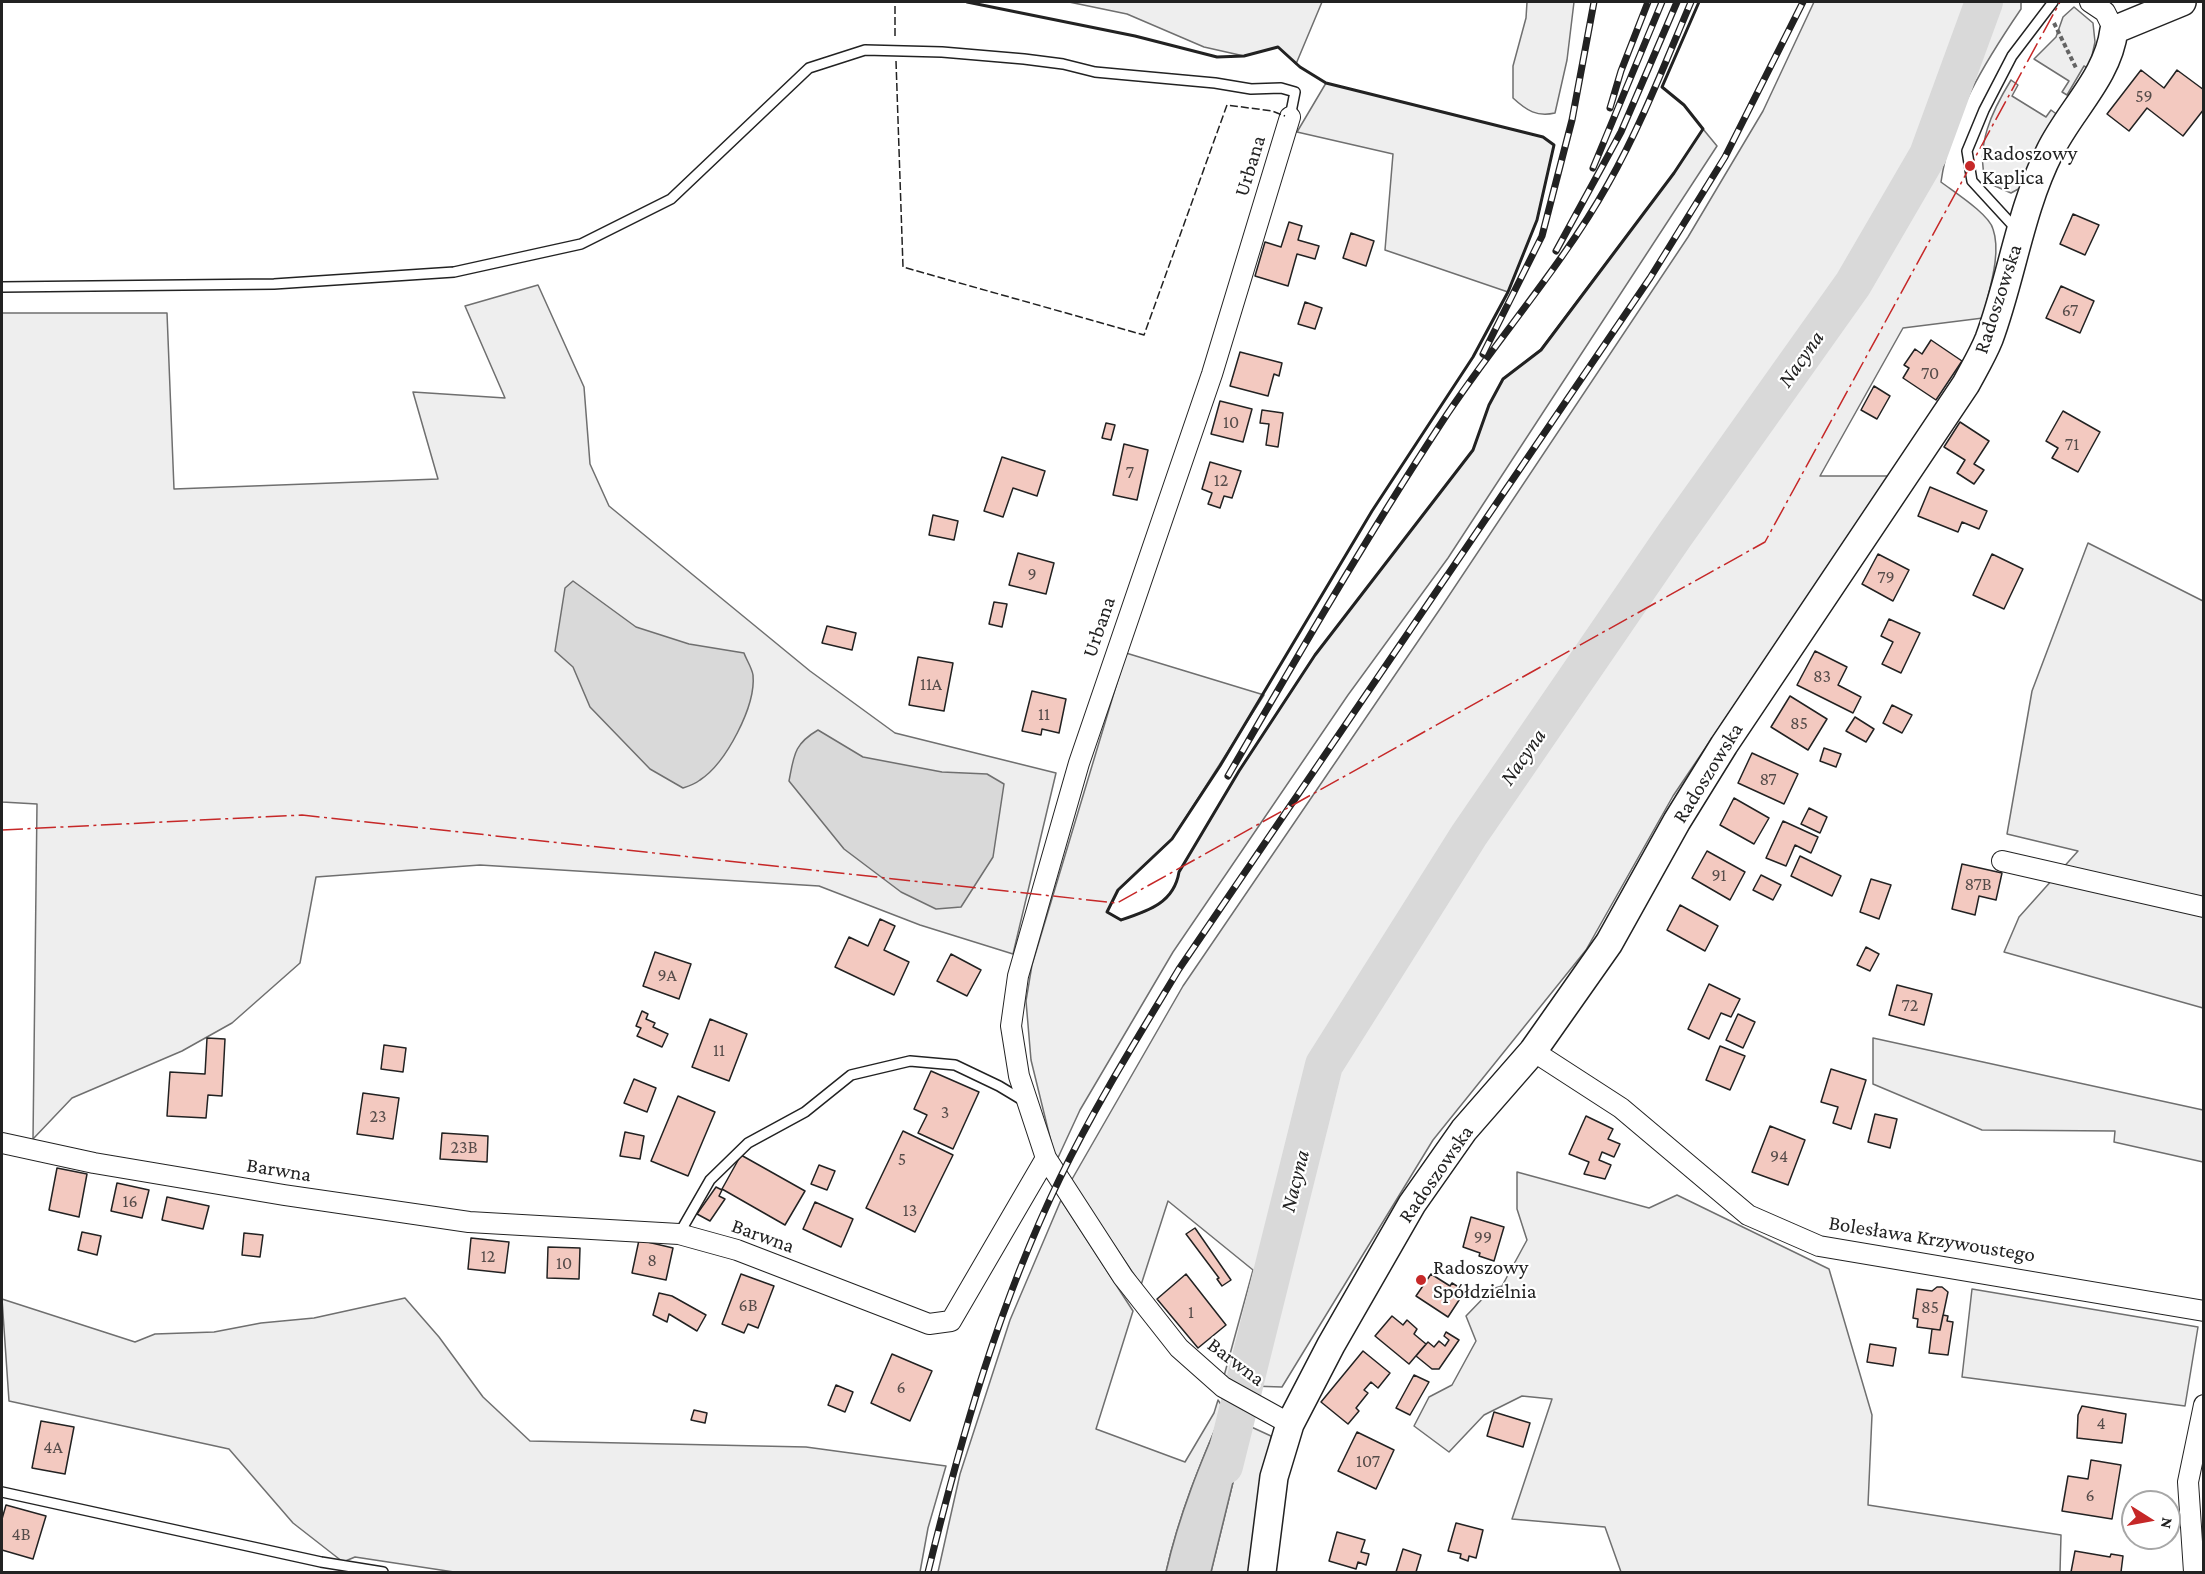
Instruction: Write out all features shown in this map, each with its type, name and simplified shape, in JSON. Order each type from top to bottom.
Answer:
[{"type":"street","points":[[2090,2],[2105,12],[2114,30],[2182,2]]},
{"type":"street","name":"Radoszowska","points":[[1262,1572],[1274,1477],[1290,1424],[1331,1345],[1413,1204],[1464,1130],[1533,1051],[1609,944],[1677,821],[1724,745],[1966,384],[1988,341],[2019,232],[2050,150],[2088,93],[2109,53],[2114,30]]},
{"type":"street","name":"Urbana","points":[[1046,1158],[1019,1076],[1011,1026],[1018,976],[1079,762],[1212,374],[1290,117]]},
{"type":"street","points":[[2002,861],[2204,907]]},
{"type":"street","name":"Bolesława Krzywoustego","points":[[1533,1051],[1621,1108],[1748,1215],[1819,1245],[2204,1311]]},
{"type":"street","name":"Barwna","points":[[2,1143],[94,1163],[239,1188],[469,1222],[679,1234],[737,1250],[929,1324],[951,1321],[1046,1158],[1123,1277],[1179,1348],[1223,1387],[1290,1424]]},
{"type":"street","points":[[2194,1572],[2193,1489],[2204,1405]]},
{"type":"lane","points":[[2019,232],[1972,181],[1967,151],[1984,110],[2012,56],[2051,6]]},
{"type":"lane","points":[[2,287],[274,284],[454,272],[581,244],[671,199],[809,68],[865,50],[942,52],[1063,64],[1095,72],[1215,83],[1251,89],[1281,88],[1295,92],[1290,117]]},
{"type":"lane","points":[[679,1234],[710,1180],[748,1143],[805,1112],[851,1076],[910,1061],[954,1065],[999,1086],[1028,1104]]},
{"type":"lane","points":[[2,1492],[310,1559],[383,1572]]},
{"type":"path","points":[[2051,6],[2088,93]]},
{"type":"shaded area","points":[[1069,2],[1322,2],[1296,64],[1278,47],[1244,56],[1204,47],[1127,14]]},
{"type":"shaded area","points":[[1527,2],[1574,2],[1567,60],[1555,113],[1532,112],[1513,98],[1513,66],[1526,18]]},
{"type":"shaded area","points":[[1814,2],[1978,2],[1923,153],[1710,476],[1460,834],[1319,1061],[1241,1379],[1224,1376],[1253,1270],[1168,1201],[1141,1285],[1071,1181],[1183,986],[1442,606],[1688,237],[1763,111]]},
{"type":"shaded area","points":[[1991,2],[2021,2],[2021,9],[1971,91],[1952,135],[1941,182],[1978,210],[1993,229],[1995,262],[1983,318],[1903,328],[1820,476],[1889,476],[1673,796],[1586,950],[1433,1140],[1282,1387],[1251,1386],[1332,1068],[1473,840],[1856,296],[1930,158]]},
{"type":"shaded area","points":[[2074,7],[2093,23],[2095,42],[2089,69],[2084,66],[2067,95],[2062,92],[2069,81],[2034,59],[2056,37],[2063,17]]},
{"type":"shaded area","points":[[2011,80],[2018,85],[2012,96],[2046,117],[2051,110],[2059,116],[2022,187],[2011,193],[1986,182],[1983,155],[1987,129]]},
{"type":"shaded area","points":[[1326,83],[1543,137],[1554,145],[1537,220],[1508,292],[1385,250],[1393,154],[1297,132]]},
{"type":"shaded area","points":[[1703,129],[1717,146],[1448,558],[1348,695],[1173,952],[1080,1110],[1056,1162],[1031,1060],[1026,1001],[1032,965],[1126,653],[1264,695],[1172,839],[1118,890],[1107,912],[1121,920],[1158,905],[1172,892],[1179,872],[1239,771],[1315,655],[1473,450],[1489,405],[1503,379],[1541,349],[1674,173]]},
{"type":"shaded area","points":[[538,285],[584,387],[590,464],[609,506],[810,671],[895,733],[1056,773],[1013,954],[920,925],[819,886],[480,865],[316,877],[300,963],[232,1023],[182,1051],[72,1098],[33,1139],[37,804],[2,802],[2,313],[167,313],[174,489],[438,479],[413,392],[505,398],[465,306]]},
{"type":"shaded area","points":[[2088,543],[2203,601],[2203,1008],[2004,952],[2019,917],[2078,851],[2007,834],[2032,691]]},
{"type":"shaded area","points":[[573,581],[636,627],[689,644],[744,653],[753,675],[750,702],[737,733],[720,761],[696,783],[683,788],[650,769],[590,707],[573,667],[555,651],[565,588]]},
{"type":"shaded area","points":[[818,730],[863,757],[942,772],[987,774],[1004,784],[993,857],[961,907],[936,909],[901,892],[844,849],[789,781],[796,751],[804,740]]},
{"type":"shaded area","points":[[1873,1038],[2203,1110],[2203,1162],[2114,1142],[2115,1131],[1982,1130],[1873,1084]]},
{"type":"shaded area","points":[[1517,1172],[1649,1208],[1677,1195],[1829,1269],[1872,1415],[1868,1505],[2061,1535],[2060,1572],[1621,1572],[1605,1527],[1512,1519],[1552,1399],[1522,1396],[1484,1415],[1449,1452],[1414,1426],[1429,1397],[1452,1385],[1476,1341],[1466,1316],[1492,1289],[1502,1286],[1527,1240],[1517,1209]]},
{"type":"shaded area","points":[[1061,1200],[1133,1311],[1096,1429],[1185,1462],[1214,1413],[1218,1400],[1224,1409],[1191,1489],[1166,1572],[938,1572],[960,1474],[1010,1320]]},
{"type":"shaded area","points":[[1972,1289],[2198,1327],[2185,1406],[1962,1377]]},
{"type":"shaded area","points":[[405,1298],[439,1337],[483,1397],[530,1441],[806,1447],[946,1466],[928,1528],[920,1572],[454,1572],[355,1557],[343,1562],[293,1523],[229,1449],[9,1401],[2,1299],[135,1342],[155,1334],[214,1332],[261,1323],[314,1318]]},
{"type":"shaded area","points":[[1224,1409],[1247,1425],[1211,1572],[1166,1572],[1191,1489]]},
{"type":"shaded area","points":[[1247,1425],[1271,1436],[1251,1572],[1211,1572]]},
{"type":"building","points":[[2141,70],[2164,88],[2177,70],[2204,90],[2204,109],[2183,136],[2147,108],[2129,131],[2107,114]]},
{"type":"building","points":[[2073,214],[2099,225],[2085,255],[2060,244]]},
{"type":"building","points":[[1289,222],[1302,226],[1298,240],[1319,246],[1315,259],[1297,254],[1288,286],[1255,276],[1265,242],[1281,247]]},
{"type":"building","points":[[1351,233],[1374,241],[1366,266],[1343,258]]},
{"type":"building","points":[[2061,286],[2094,301],[2080,333],[2046,318]]},
{"type":"building","points":[[1305,302],[1322,308],[1315,329],[1298,324]]},
{"type":"building","points":[[1931,340],[1962,361],[1936,400],[1903,378],[1909,368],[1904,365],[1915,349],[1922,354]]},
{"type":"building","points":[[1240,352],[1282,363],[1279,376],[1274,374],[1268,396],[1230,386]]},
{"type":"building","points":[[1874,386],[1890,396],[1877,419],[1861,410]]},
{"type":"building","points":[[1220,401],[1252,409],[1243,442],[1211,434]]},
{"type":"building","points":[[1262,410],[1283,413],[1278,447],[1266,445],[1269,424],[1260,423]]},
{"type":"building","points":[[2063,411],[2100,432],[2078,472],[2052,458],[2058,448],[2046,441]]},
{"type":"building","points":[[1960,422],[1989,441],[1974,464],[1984,470],[1974,484],[1957,473],[1965,460],[1944,447]]},
{"type":"building","points":[[1106,423],[1115,425],[1111,440],[1102,438]]},
{"type":"building","points":[[1124,444],[1148,450],[1137,500],[1113,495]]},
{"type":"building","points":[[1002,457],[1045,471],[1037,496],[1013,488],[1003,517],[984,511]]},
{"type":"building","points":[[1210,462],[1241,471],[1232,498],[1224,496],[1220,508],[1208,504],[1212,493],[1202,489]]},
{"type":"building","points":[[1930,487],[1987,511],[1979,529],[1962,522],[1958,532],[1918,516]]},
{"type":"building","points":[[933,515],[958,521],[954,540],[929,535]]},
{"type":"building","points":[[1018,553],[1054,563],[1046,594],[1009,585]]},
{"type":"building","points":[[1878,554],[1909,570],[1893,601],[1862,584]]},
{"type":"building","points":[[1992,554],[2023,569],[2004,609],[1973,595]]},
{"type":"building","points":[[994,602],[1007,604],[1002,627],[989,624]]},
{"type":"building","points":[[1889,619],[1920,633],[1901,673],[1882,664],[1893,642],[1881,636]]},
{"type":"building","points":[[827,626],[856,633],[852,650],[822,643]]},
{"type":"building","points":[[1815,651],[1847,667],[1838,685],[1861,697],[1853,713],[1797,685]]},
{"type":"building","points":[[918,657],[953,663],[944,711],[909,705]]},
{"type":"building","points":[[1032,691],[1066,699],[1059,733],[1042,729],[1041,735],[1022,731]]},
{"type":"building","points":[[1790,696],[1827,719],[1808,750],[1771,727]]},
{"type":"building","points":[[1892,705],[1912,715],[1902,733],[1883,723]]},
{"type":"building","points":[[1855,717],[1874,729],[1866,742],[1846,731]]},
{"type":"building","points":[[1824,748],[1841,754],[1836,767],[1820,761]]},
{"type":"building","points":[[1752,753],[1798,774],[1784,804],[1738,783]]},
{"type":"building","points":[[1734,798],[1769,818],[1754,844],[1720,825]]},
{"type":"building","points":[[1809,808],[1827,817],[1820,833],[1801,824]]},
{"type":"building","points":[[1783,821],[1818,837],[1811,853],[1795,845],[1786,866],[1766,858]]},
{"type":"building","points":[[1707,851],[1745,872],[1730,900],[1692,878]]},
{"type":"building","points":[[1800,856],[1841,876],[1832,896],[1791,876]]},
{"type":"building","points":[[1962,864],[2002,873],[1996,900],[1979,896],[1975,915],[1952,909]]},
{"type":"building","points":[[1761,875],[1781,885],[1773,900],[1753,890]]},
{"type":"building","points":[[1871,879],[1891,885],[1879,919],[1860,912]]},
{"type":"building","points":[[1680,905],[1718,926],[1705,951],[1667,930]]},
{"type":"building","points":[[880,919],[895,926],[884,950],[909,962],[894,995],[835,967],[849,937],[868,946]]},
{"type":"building","points":[[1866,947],[1879,954],[1870,971],[1857,965]]},
{"type":"building","points":[[655,952],[691,964],[679,999],[643,986]]},
{"type":"building","points":[[951,954],[981,970],[967,996],[937,981]]},
{"type":"building","points":[[1709,984],[1740,999],[1731,1017],[1721,1013],[1709,1039],[1688,1029]]},
{"type":"building","points":[[1897,985],[1932,994],[1924,1025],[1889,1015]]},
{"type":"building","points":[[642,1011],[648,1014],[646,1019],[655,1023],[653,1027],[668,1034],[662,1047],[637,1036],[641,1028],[636,1026]]},
{"type":"building","points":[[1738,1014],[1755,1022],[1743,1048],[1726,1040]]},
{"type":"building","points":[[710,1019],[747,1034],[729,1081],[692,1067]]},
{"type":"building","points":[[207,1038],[225,1039],[222,1096],[208,1095],[206,1118],[167,1116],[170,1072],[205,1074]]},
{"type":"building","points":[[384,1045],[406,1048],[403,1072],[381,1069]]},
{"type":"building","points":[[1720,1046],[1745,1056],[1730,1090],[1706,1080]]},
{"type":"building","points":[[1831,1069],[1866,1080],[1851,1129],[1833,1123],[1838,1107],[1821,1102]]},
{"type":"building","points":[[931,1071],[979,1092],[953,1149],[918,1133],[927,1115],[914,1109]]},
{"type":"building","points":[[634,1079],[656,1088],[647,1112],[624,1103]]},
{"type":"building","points":[[363,1093],[399,1098],[393,1139],[357,1134]]},
{"type":"building","points":[[678,1096],[715,1112],[688,1176],[651,1161]]},
{"type":"building","points":[[1875,1114],[1897,1119],[1890,1148],[1868,1142]]},
{"type":"building","points":[[1586,1116],[1613,1129],[1608,1139],[1620,1144],[1614,1157],[1602,1152],[1599,1160],[1611,1165],[1605,1179],[1584,1174],[1589,1162],[1569,1154]]},
{"type":"building","points":[[1770,1126],[1805,1140],[1788,1185],[1752,1172]]},
{"type":"building","points":[[903,1131],[953,1155],[915,1232],[866,1208]]},
{"type":"building","points":[[625,1132],[644,1136],[640,1159],[620,1156]]},
{"type":"building","points":[[442,1133],[488,1136],[487,1162],[440,1159]]},
{"type":"building","points":[[741,1155],[805,1191],[785,1225],[722,1189]]},
{"type":"building","points":[[819,1165],[835,1171],[827,1190],[811,1184]]},
{"type":"building","points":[[57,1168],[87,1174],[79,1217],[49,1210]]},
{"type":"building","points":[[117,1183],[149,1190],[142,1218],[111,1211]]},
{"type":"building","points":[[716,1187],[722,1190],[719,1196],[725,1199],[710,1221],[697,1214]]},
{"type":"building","points":[[167,1197],[209,1206],[203,1229],[162,1220]]},
{"type":"building","points":[[815,1202],[853,1219],[841,1247],[803,1229]]},
{"type":"building","points":[[1471,1217],[1504,1227],[1494,1261],[1463,1247]]},
{"type":"building","points":[[1195,1228],[1231,1280],[1222,1286],[1217,1279],[1219,1278],[1186,1234]]},
{"type":"building","points":[[82,1232],[101,1236],[97,1255],[78,1250]]},
{"type":"building","points":[[244,1233],[263,1235],[260,1257],[242,1255]]},
{"type":"building","points":[[471,1238],[509,1242],[505,1273],[468,1269]]},
{"type":"building","points":[[639,1240],[673,1248],[666,1280],[632,1273]]},
{"type":"building","points":[[548,1247],[580,1248],[579,1279],[547,1278]]},
{"type":"building","points":[[741,1274],[774,1286],[758,1328],[748,1324],[744,1333],[722,1324]]},
{"type":"building","points":[[1186,1274],[1226,1325],[1198,1348],[1157,1299]]},
{"type":"building","points":[[1431,1274],[1450,1286],[1452,1283],[1465,1291],[1448,1317],[1416,1296]]},
{"type":"building","points":[[1937,1287],[1942,1287],[1948,1292],[1940,1330],[1917,1327],[1918,1319],[1913,1318],[1917,1289],[1932,1291]]},
{"type":"building","points":[[659,1293],[672,1296],[706,1315],[697,1331],[669,1314],[667,1322],[653,1315]]},
{"type":"building","points":[[1943,1315],[1948,1316],[1947,1321],[1953,1322],[1948,1355],[1929,1353],[1932,1329],[1940,1330]]},
{"type":"building","points":[[1392,1316],[1403,1325],[1407,1320],[1417,1329],[1414,1334],[1426,1344],[1409,1364],[1375,1336]]},
{"type":"building","points":[[1446,1332],[1459,1340],[1439,1369],[1432,1369],[1416,1356],[1428,1342],[1434,1347],[1439,1341],[1445,1346],[1449,1340],[1444,1336]]},
{"type":"building","points":[[1870,1344],[1896,1348],[1893,1366],[1867,1362]]},
{"type":"building","points":[[1363,1351],[1390,1373],[1378,1388],[1371,1382],[1364,1390],[1368,1393],[1356,1408],[1359,1411],[1348,1424],[1321,1402]]},
{"type":"building","points":[[892,1354],[932,1371],[910,1421],[871,1403]]},
{"type":"building","points":[[1414,1375],[1429,1382],[1410,1415],[1396,1408]]},
{"type":"building","points":[[836,1385],[853,1392],[845,1412],[828,1405]]},
{"type":"building","points":[[2082,1406],[2126,1414],[2122,1443],[2077,1438],[2078,1415]]},
{"type":"building","points":[[694,1410],[707,1413],[705,1423],[691,1420]]},
{"type":"building","points":[[1494,1412],[1530,1423],[1523,1447],[1487,1436]]},
{"type":"building","points":[[41,1421],[74,1427],[65,1474],[32,1468]]},
{"type":"building","points":[[1357,1432],[1394,1450],[1376,1489],[1338,1471]]},
{"type":"building","points":[[2091,1460],[2121,1465],[2112,1519],[2062,1511],[2068,1476],[2088,1479]]},
{"type":"building","points":[[6,1505],[46,1516],[33,1559],[2,1550],[2,1519]]},
{"type":"building","points":[[1456,1523],[1483,1530],[1476,1558],[1469,1556],[1468,1561],[1460,1558],[1461,1554],[1448,1551]]},
{"type":"building","points":[[1337,1532],[1365,1540],[1361,1552],[1369,1554],[1366,1565],[1358,1562],[1356,1569],[1329,1561]]},
{"type":"building","points":[[1403,1549],[1421,1555],[1416,1572],[1396,1572]]},
{"type":"building","points":[[2075,1551],[2110,1557],[2111,1554],[2123,1556],[2121,1572],[2071,1572]]},
{"type":"waterway","name":"Nacyna","points":[[1224,1466],[1324,1065],[1469,835],[1674,536],[1853,284],[1928,155],[1984,2]]},
{"type":"railway","points":[[1483,354],[1542,236],[1572,120],[1594,2]]},
{"type":"railway","points":[[1610,108],[1621,71],[1648,2]]},
{"type":"railway","points":[[1593,168],[1662,2]]},
{"type":"railway","points":[[1556,251],[1621,132],[1677,2]]},
{"type":"railway","points":[[1228,776],[1332,598],[1442,422],[1590,215],[1631,140],[1691,2]]},
{"type":"railway","points":[[928,1572],[968,1421],[1000,1322],[1038,1225],[1073,1151],[1102,1098],[1179,969],[1650,278],[1725,157],[1803,2]]},
{"type":"fence","points":[[895,2],[895,36]]},
{"type":"fence","points":[[896,61],[903,267],[1144,335],[1227,105],[1272,111],[1285,116]]},
{"type":"wall","points":[[967,2],[1135,36],[1217,57],[1244,56],[1278,47],[1300,67],[1326,83],[1543,137],[1554,145],[1537,220],[1508,292],[1473,357],[1372,511],[1220,766],[1172,839],[1118,890],[1107,912],[1121,920],[1150,909],[1172,891],[1179,872],[1239,771],[1315,655],[1473,450],[1489,405],[1503,379],[1541,350],[1674,173],[1703,129],[1684,105],[1662,87],[1699,2]]},
{"type":"power","points":[[2,830],[302,815],[1117,903],[1765,542],[2060,2]]},
{"type":"place","name":"Radoszowy Kaplica","points":[[1970,166]]},
{"type":"place","name":"Radoszowy Spółdzielnia","points":[[1421,1280]]}]
